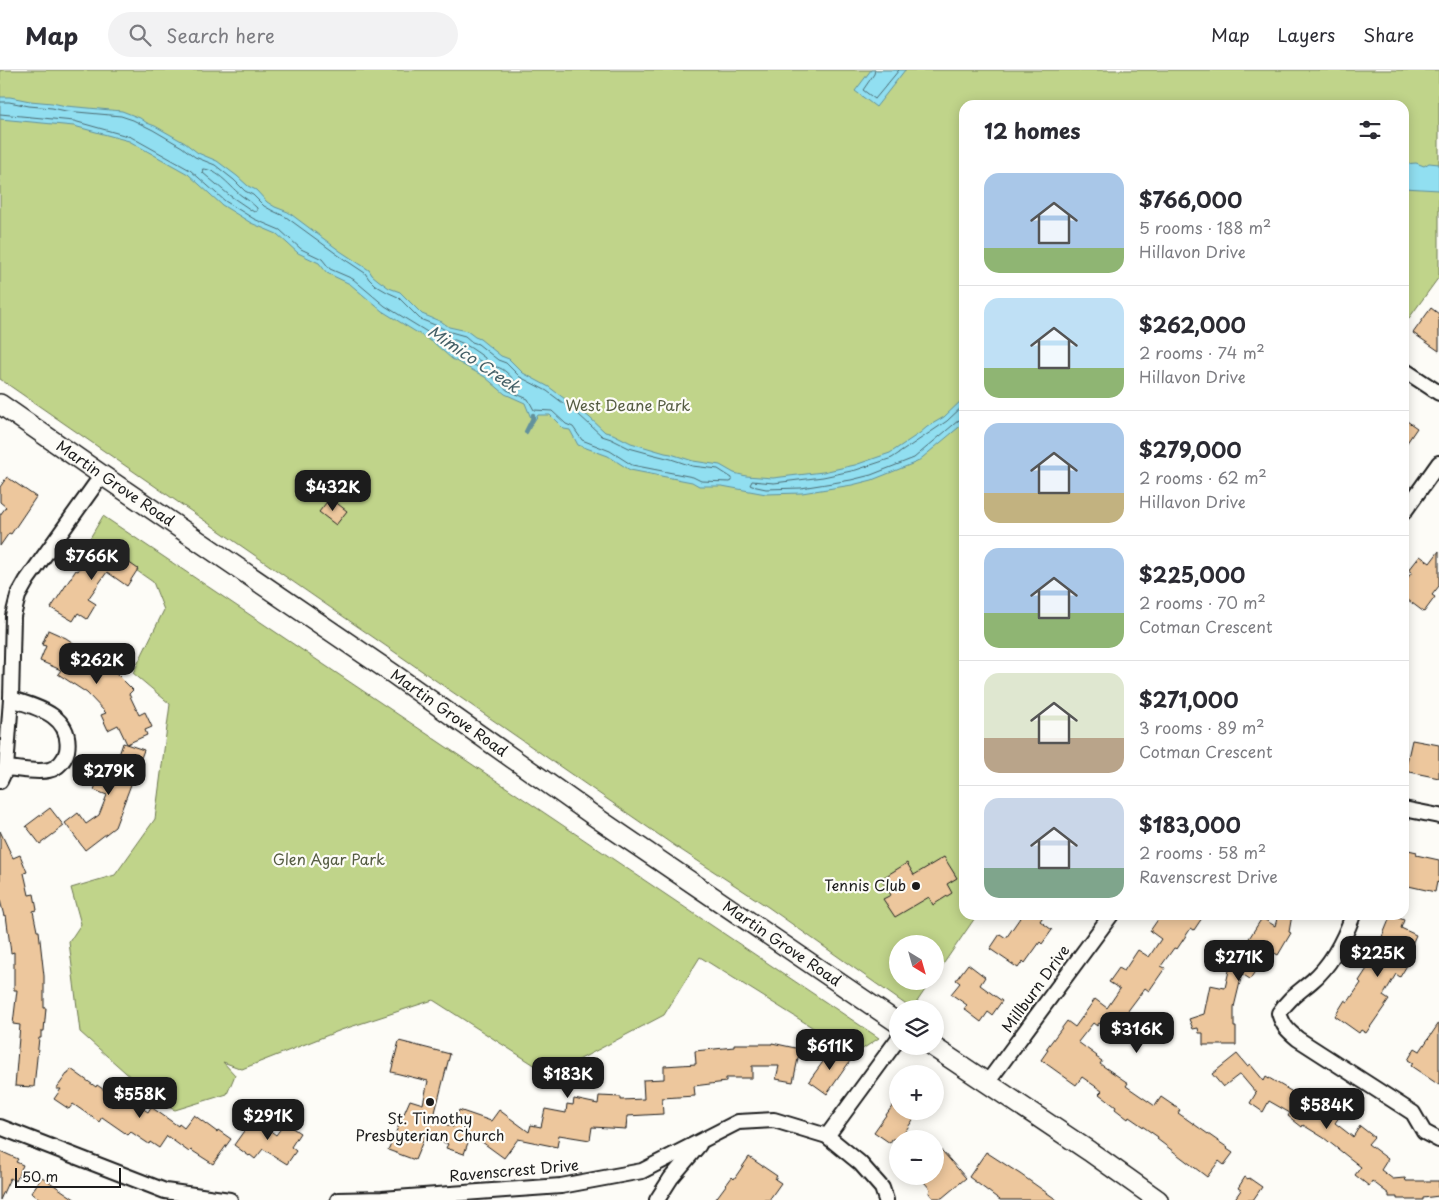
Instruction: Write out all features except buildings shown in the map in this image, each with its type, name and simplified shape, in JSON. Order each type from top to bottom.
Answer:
[{"type":"main road","name":"Martin Grove Road","points":[[0,404],[392,673],[594,816],[889,1017]]},
{"type":"main road","points":[[944,1054],[1158,1200]]},
{"type":"street","points":[[1409,373],[1439,393]]},
{"type":"street","points":[[1409,505],[1439,463]]},
{"type":"street","points":[[11,699],[31,705],[57,719],[68,735],[67,754],[63,762],[50,770],[3,774],[11,699],[13,616],[18,596],[27,580],[102,475]]},
{"type":"street","points":[[1409,810],[1439,816]]},
{"type":"street","name":"Millburn Drive","points":[[987,1083],[1106,920]]},
{"type":"street","points":[[1351,920],[1347,932],[1336,950],[1313,980],[1298,991],[1279,1013],[1281,1019],[1286,1029],[1298,1038],[1413,1113],[1424,1132],[1439,1140]]},
{"type":"street","points":[[886,1200],[882,1188],[860,1163],[827,1136],[889,1052]]},
{"type":"street","name":"Ravenscrest Drive","points":[[338,1200],[381,1199],[570,1184],[642,1171],[738,1122],[774,1120],[827,1136]]},
{"type":"street","points":[[0,1127],[162,1196],[230,1200]]},
{"type":"street","points":[[656,1200],[702,1140]]},
{"type":"green space","name":"West Deane Park","points":[[0,70],[1439,70],[1439,277],[1409,318],[1409,100],[959,100],[959,920],[974,920],[944,963],[944,935],[889,935],[889,990],[925,990],[918,1000],[899,1000],[768,907],[672,844],[0,379]]},
{"type":"green space","name":"Glen Agar Park","points":[[103,516],[879,1038],[855,1054],[700,957],[664,1015],[550,1075],[433,1000],[341,1030],[242,1069],[223,1062],[235,1075],[227,1094],[175,1110],[161,1104],[80,1032],[69,942],[81,924],[71,888],[115,875],[155,819],[170,704],[133,673],[164,610],[153,582],[90,538]]},
{"type":"water","points":[[871,70],[905,70],[876,107],[855,91]]},
{"type":"water","name":"Mimico Creek","points":[[0,97],[122,111],[140,118],[185,143],[198,153],[217,161],[248,186],[256,190],[267,202],[288,212],[369,270],[372,275],[389,288],[400,292],[422,314],[449,327],[467,331],[480,339],[501,356],[509,359],[523,373],[549,387],[589,417],[605,432],[631,443],[693,461],[720,465],[734,473],[746,476],[773,478],[823,472],[855,465],[890,453],[944,417],[959,403],[959,427],[917,462],[872,480],[802,493],[766,494],[722,486],[699,486],[692,482],[630,470],[608,456],[578,445],[570,430],[564,429],[550,415],[538,415],[533,423],[525,403],[505,394],[485,377],[452,359],[434,343],[382,311],[350,284],[327,273],[319,263],[298,253],[277,234],[251,223],[222,205],[188,174],[129,141],[74,126],[0,119]]},
{"type":"water","points":[[1416,163],[1424,166],[1429,163],[1439,164],[1439,190],[1409,188],[1409,164]]},
{"type":"waterway","points":[[526,432],[533,415]]},
{"type":"place","name":"Tennis Club","points":[[916,886]]},
{"type":"place","name":"St. Timothy Presbyterian Church","points":[[430,1102]]}]
